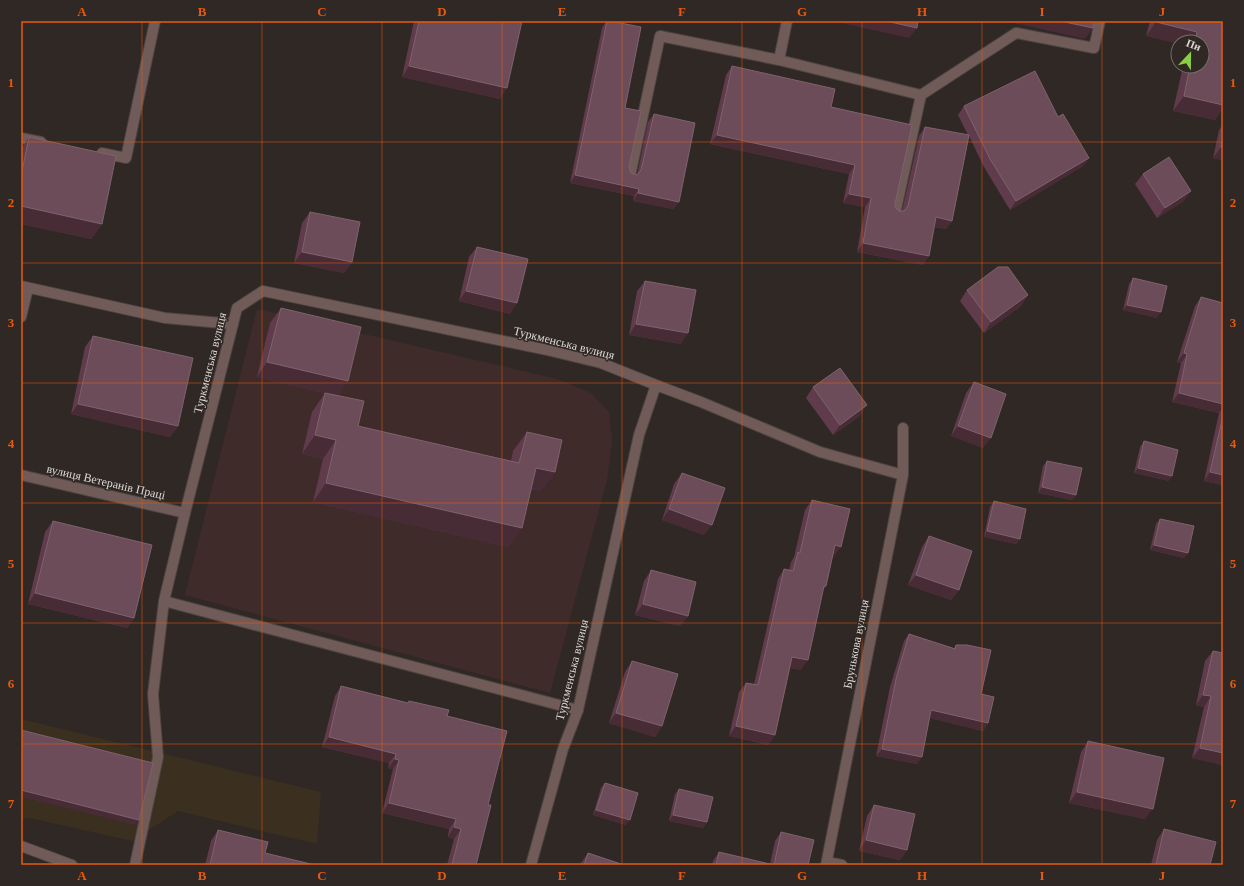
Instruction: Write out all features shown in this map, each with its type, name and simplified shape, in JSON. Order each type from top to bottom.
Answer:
[{"type":"street","points":[[89,151],[126,158],[155,21]]},
{"type":"street","points":[[779,60],[787,21]]},
{"type":"street","points":[[894,214],[921,95],[1016,33],[1094,48],[1100,21]]},
{"type":"street","points":[[630,176],[660,36],[779,60],[921,95]]},
{"type":"street","points":[[21,138],[51,143]]},
{"type":"street","points":[[21,317],[24,287],[165,318],[233,324]]},
{"type":"street","name":"Туркменська вулиця","points":[[135,865],[158,756],[152,694],[164,601],[237,308],[263,291],[547,350],[601,363],[656,386],[640,435],[578,710],[564,749],[532,865]]},
{"type":"street","points":[[656,386],[701,402],[820,452],[903,475]]},
{"type":"street","name":"Брунькова вулиця","points":[[827,863],[903,475],[903,428]]},
{"type":"street","name":"вулиця Ветеранів Праці","points":[[21,475],[185,513]]},
{"type":"street","points":[[164,601],[578,710]]},
{"type":"street","points":[[21,846],[72,865]]},
{"type":"street","points":[[827,863],[842,865]]},
{"type":"shaded area","points":[[257,309],[557,379],[591,393],[609,412],[612,442],[607,480],[550,693],[185,595]]},
{"type":"shaded area","points":[[21,719],[321,792],[317,844],[178,811],[132,841],[30,818],[21,819]]},
{"type":"building","points":[[419,21],[522,21],[507,88],[409,66]]},
{"type":"building","points":[[607,21],[641,27],[625,108],[641,111],[629,167],[631,173],[637,175],[641,170],[654,114],[695,123],[679,202],[638,193],[639,189],[575,175]]},
{"type":"building","points":[[886,21],[918,21],[917,28]]},
{"type":"building","points":[[1060,21],[1094,21],[1093,28]]},
{"type":"building","points":[[1223,21],[1223,105],[1184,96],[1188,74],[1210,74],[1210,34],[1197,34],[1197,32],[1156,22]]},
{"type":"building","points":[[732,66],[835,89],[831,107],[912,125],[895,204],[895,207],[899,211],[904,211],[908,206],[925,127],[969,135],[952,221],[936,217],[929,256],[863,243],[871,198],[849,194],[855,165],[717,135]]},
{"type":"building","points":[[1035,71],[1058,117],[1063,114],[1089,158],[1016,201],[990,159],[964,106]]},
{"type":"building","points":[[1223,136],[1223,148],[1221,147]]},
{"type":"building","points":[[29,137],[116,156],[102,224],[21,206],[21,176]]},
{"type":"building","points":[[1169,157],[1191,191],[1165,208],[1143,174]]},
{"type":"building","points":[[310,212],[360,222],[352,262],[302,252]]},
{"type":"building","points":[[477,247],[528,259],[517,303],[466,291]]},
{"type":"building","points":[[998,267],[1008,267],[1028,295],[991,322],[967,290]]},
{"type":"building","points":[[1133,278],[1167,286],[1161,312],[1127,305]]},
{"type":"building","points":[[645,281],[696,290],[688,333],[636,324]]},
{"type":"building","points":[[1201,297],[1223,303],[1223,404],[1179,393],[1187,354],[1184,353]]},
{"type":"building","points":[[281,308],[361,327],[348,381],[267,362]]},
{"type":"building","points":[[93,336],[193,358],[178,426],[78,404]]},
{"type":"building","points":[[840,368],[867,405],[840,425],[813,387]]},
{"type":"building","points":[[974,382],[1006,394],[991,438],[958,426]]},
{"type":"building","points":[[325,393],[364,401],[358,426],[519,463],[527,432],[562,440],[555,472],[536,468],[522,528],[326,483],[336,440],[315,435]]},
{"type":"building","points":[[1223,416],[1223,475],[1210,472]]},
{"type":"building","points":[[1144,441],[1178,450],[1172,476],[1138,468]]},
{"type":"building","points":[[1047,461],[1082,468],[1076,495],[1042,487]]},
{"type":"building","points":[[682,473],[725,488],[712,525],[669,509]]},
{"type":"building","points":[[812,500],[850,509],[841,547],[835,545],[826,586],[824,586],[808,660],[792,657],[775,735],[736,726],[746,683],[758,685],[784,569],[793,571],[798,552],[800,553]]},
{"type":"building","points":[[994,501],[1026,509],[1020,539],[987,531]]},
{"type":"building","points":[[1160,519],[1194,526],[1188,553],[1154,545]]},
{"type":"building","points":[[53,521],[152,545],[134,618],[35,593]]},
{"type":"building","points":[[929,536],[972,551],[959,590],[916,575]]},
{"type":"building","points":[[651,570],[696,582],[688,616],[643,604]]},
{"type":"building","points":[[909,634],[955,649],[956,645],[967,645],[991,650],[981,694],[994,697],[988,723],[931,710],[922,757],[882,749],[896,679]]},
{"type":"building","points":[[1213,651],[1223,653],[1223,753],[1200,748],[1211,696],[1203,695]]},
{"type":"building","points":[[632,661],[678,674],[662,726],[616,713]]},
{"type":"building","points":[[341,686],[408,703],[409,701],[449,710],[447,716],[507,731],[488,805],[491,805],[476,865],[452,865],[461,829],[454,827],[456,819],[389,803],[399,760],[395,759],[396,754],[329,737]]},
{"type":"building","points":[[21,730],[153,763],[139,820],[21,790]]},
{"type":"building","points":[[1088,741],[1164,758],[1153,809],[1077,792]]},
{"type":"building","points":[[605,783],[638,793],[630,820],[596,810]]},
{"type":"building","points":[[679,789],[713,797],[707,822],[673,815]]},
{"type":"building","points":[[874,805],[915,814],[907,850],[866,840]]},
{"type":"building","points":[[1164,829],[1216,842],[1210,865],[1156,865]]},
{"type":"building","points":[[218,830],[268,842],[265,853],[315,865],[210,865]]},
{"type":"building","points":[[781,832],[814,840],[808,865],[774,865]]},
{"type":"building","points":[[719,852],[774,865],[716,865]]},
{"type":"building","points":[[588,853],[624,865],[584,865]]}]
